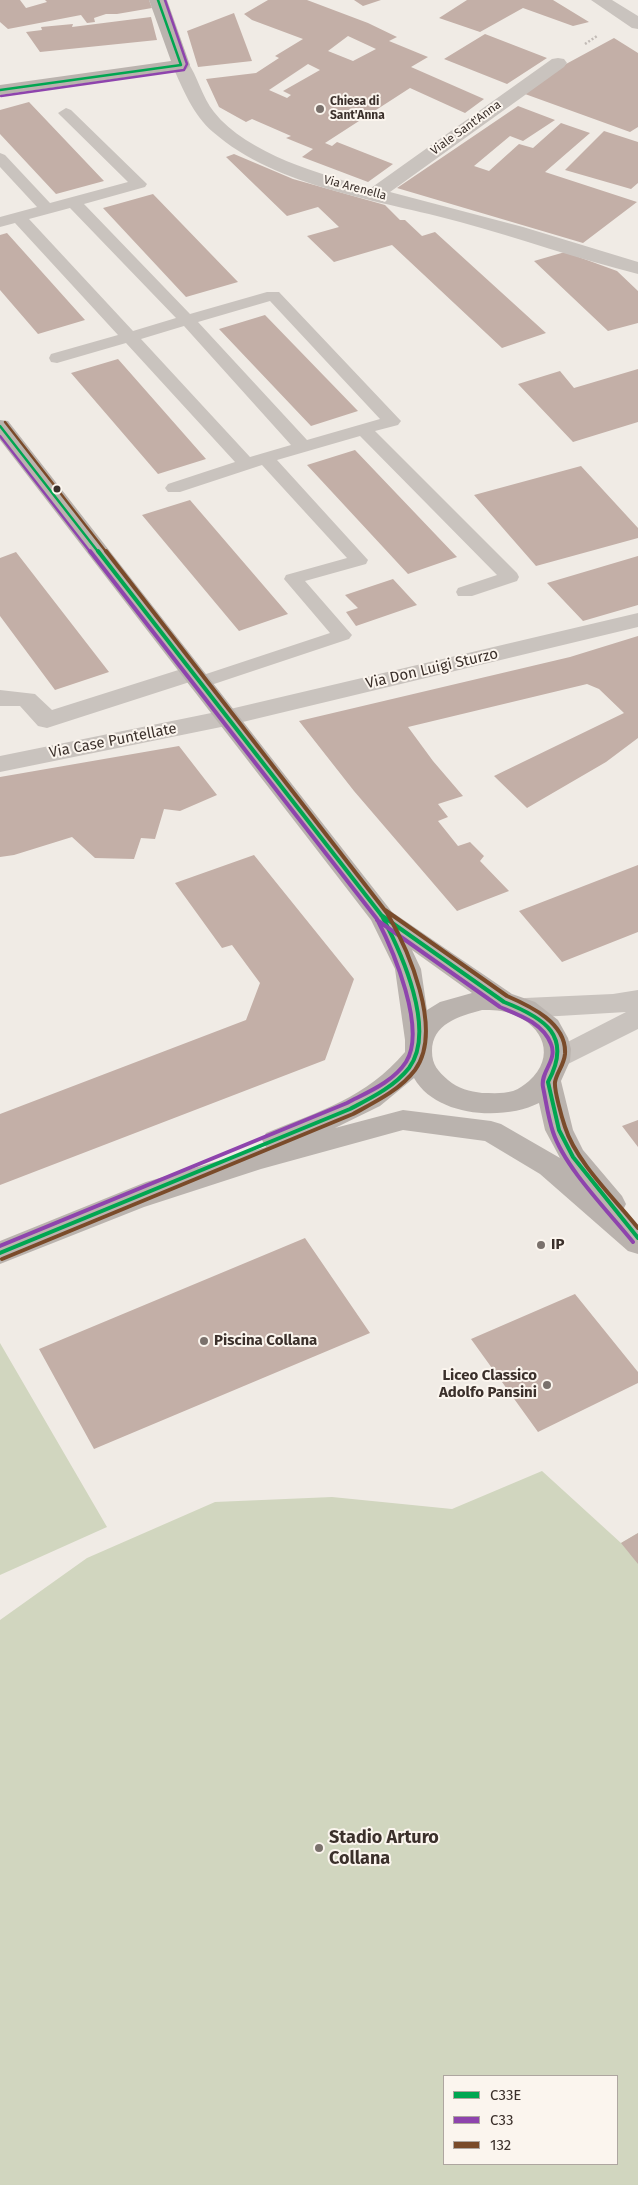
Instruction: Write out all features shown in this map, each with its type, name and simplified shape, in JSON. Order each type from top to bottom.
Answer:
[{"type":"main road","name":"Via Arenella","points":[[158,0],[181,65]]},
{"type":"main road","points":[[0,90],[181,65]]},
{"type":"main road","points":[[0,426],[195,679],[382,916],[408,969],[417,1047],[423,1073],[438,1089],[459,1099],[484,1104],[509,1103],[531,1095],[553,1071]]},
{"type":"main road","points":[[382,916],[514,1005],[541,1019],[553,1033],[559,1049],[553,1071],[559,1130],[573,1157],[638,1238]]},
{"type":"main road","points":[[0,1253],[350,1109],[378,1094],[396,1080],[417,1047],[427,1023],[434,1017],[460,1003],[482,1000],[514,1005]]},
{"type":"main road","points":[[140,1197],[260,1159],[403,1120],[490,1131],[550,1166],[638,1243]]},
{"type":"street","points":[[600,0],[638,24]]},
{"type":"street","name":"Viale Sant'Anna","points":[[375,194],[558,63]]},
{"type":"street","name":"Via Arenella","points":[[181,65],[201,108],[219,128],[248,149],[318,178],[546,239],[638,268]]},
{"type":"street","name":"Via Don Luigi Sturzo","points":[[226,718],[638,620]]},
{"type":"street","points":[[0,698],[28,700],[47,720],[195,679]]},
{"type":"street","name":"Via Case Puntellate","points":[[0,764],[226,718]]},
{"type":"street","points":[[514,1005],[613,1004],[638,1000]]},
{"type":"street","points":[[553,1071],[638,1017]]},
{"type":"lane","points":[[0,222],[139,184],[66,113]]},
{"type":"lane","points":[[0,158],[47,209]]},
{"type":"lane","points":[[73,202],[187,320],[303,447]]},
{"type":"lane","points":[[19,217],[247,464]]},
{"type":"lane","points":[[57,358],[273,295],[392,421],[265,458],[174,488]]},
{"type":"lane","points":[[363,429],[510,577],[465,592]]},
{"type":"lane","points":[[195,679],[342,635],[293,579],[359,560],[265,458]]},
{"type":"green space","points":[[0,1343],[107,1527],[0,1575]]},
{"type":"green space","name":"Stadio Arturo Collana","points":[[542,1471],[621,1543],[638,1533],[638,2185],[0,2185],[0,1620],[87,1558],[215,1502],[332,1497],[452,1509]]},
{"type":"building","points":[[0,0],[20,0],[26,8],[47,2],[45,0],[149,0],[152,8],[106,14],[94,18],[95,22],[87,23],[81,15],[8,29],[0,22]]},
{"type":"building","points":[[268,0],[307,0],[368,23],[397,37],[389,41],[428,57],[411,67],[484,99],[465,113],[410,88],[325,143],[332,146],[337,142],[393,164],[368,182],[302,157],[313,149],[286,138],[291,136],[252,119],[246,122],[219,107],[206,79],[256,73],[279,58],[275,56],[303,39],[252,20],[244,14]],"holes":[[[348,36],[376,49],[353,61],[328,51]],[[308,64],[320,70],[283,91],[291,95],[287,98],[269,90]]]},
{"type":"building","points":[[354,0],[381,0],[363,6]]},
{"type":"building","points":[[467,0],[553,0],[589,22],[573,26],[523,8],[480,32],[439,18]]},
{"type":"building","points":[[234,13],[252,61],[198,67],[187,31]]},
{"type":"building","points":[[151,17],[157,40],[40,52],[26,32],[42,30],[41,27],[73,24],[72,27]]},
{"type":"building","points":[[485,34],[547,58],[507,84],[444,59]]},
{"type":"building","points":[[614,38],[638,53],[638,127],[630,132],[525,94],[566,64]]},
{"type":"building","points":[[29,102],[104,181],[56,194],[0,134],[0,110]]},
{"type":"building","points":[[518,106],[555,120],[523,141],[510,136],[474,166],[489,171],[519,144],[533,148],[561,123],[590,133],[545,172],[637,202],[583,243],[397,188]]},
{"type":"building","points":[[604,131],[638,142],[638,183],[631,189],[565,170]]},
{"type":"building","points":[[234,154],[293,179],[385,205],[400,220],[405,220],[422,236],[435,232],[546,333],[502,348],[392,245],[334,262],[307,236],[339,227],[318,207],[287,216],[226,157]]},
{"type":"building","points":[[153,194],[238,282],[186,297],[103,208]]},
{"type":"building","points":[[7,233],[85,320],[38,334],[0,290],[0,235]]},
{"type":"building","points":[[565,252],[617,271],[638,291],[638,323],[608,331],[534,261]]},
{"type":"building","points":[[265,315],[358,411],[311,426],[219,329]]},
{"type":"building","points":[[118,359],[206,459],[158,474],[71,373]]},
{"type":"building","points":[[638,369],[638,422],[573,442],[518,384],[560,371],[574,388]]},
{"type":"building","points":[[355,450],[457,557],[408,574],[307,465]]},
{"type":"building","points":[[581,466],[638,528],[638,538],[536,566],[474,495]]},
{"type":"building","points":[[190,500],[288,614],[239,631],[142,515]]},
{"type":"building","points":[[16,552],[109,672],[55,690],[0,616],[0,558]]},
{"type":"building","points":[[638,556],[638,605],[583,621],[547,583]]},
{"type":"building","points":[[393,579],[417,605],[356,626],[346,612],[358,608],[345,595]]},
{"type":"building","points":[[638,636],[638,738],[606,762],[527,808],[494,776],[624,713],[599,689],[587,684],[408,727],[433,761],[463,796],[438,804],[448,817],[438,821],[458,846],[470,842],[484,856],[480,861],[509,891],[457,911],[354,791],[299,721],[570,657]]},
{"type":"building","points":[[179,746],[217,795],[180,811],[164,809],[155,839],[141,838],[134,859],[95,858],[72,837],[14,855],[0,857],[0,777]]},
{"type":"building","points":[[254,855],[354,979],[325,1060],[0,1185],[0,1114],[246,1020],[260,983],[232,945],[222,948],[175,883]]},
{"type":"building","points":[[638,865],[638,932],[562,962],[519,911]]},
{"type":"building","points":[[638,1120],[638,1147],[622,1126]]},
{"type":"building","name":"Piscina Collana","points":[[305,1238],[370,1333],[94,1449],[39,1349]]},
{"type":"building","name":"Liceo Classico Adolfo Pansini","points":[[575,1294],[638,1372],[638,1383],[538,1432],[471,1339]]},
{"type":"building","points":[[638,1533],[638,1564],[621,1543]]},
{"type":"transit line","name":"C33E","points":[[0,90],[181,65],[158,0]]},
{"type":"transit line","name":"C33","points":[[1,96],[184,70],[187,64],[165,0]]},
{"type":"transit line","name":"132","points":[[2,1259],[353,1114],[391,1092],[408,1078],[421,1061],[425,1041],[422,1001],[412,960],[387,913],[5,422]]},
{"type":"transit line","name":"C33E","points":[[0,426],[382,916],[401,955],[410,981],[416,1008],[419,1037],[415,1058],[403,1075],[378,1094],[350,1109],[0,1253]]},
{"type":"transit line","name":"C33","points":[[0,436],[377,919],[390,945],[404,982],[412,1040],[410,1055],[399,1071],[383,1084],[347,1103],[0,1246]]},
{"type":"transit line","name":"132","points":[[385,910],[507,996],[528,1005],[549,1019],[563,1039],[565,1052],[562,1069],[555,1083],[565,1128],[578,1154],[638,1228]]},
{"type":"transit line","name":"C33E","points":[[381,915],[504,1002],[525,1010],[545,1023],[557,1042],[559,1053],[556,1067],[548,1082],[559,1130],[573,1157],[638,1238]]},
{"type":"transit line","name":"C33","points":[[377,920],[500,1007],[522,1016],[540,1028],[551,1043],[553,1053],[542,1082],[553,1132],[567,1160],[633,1242]]},
{"type":"place","name":"Chiesa di Sant'Anna","points":[[320,109]]},
{"type":"place","name":"IP","points":[[541,1245]]},
{"type":"place","name":"Piscina Collana","points":[[204,1341]]},
{"type":"place","name":"Liceo Classico Adolfo Pansini","points":[[547,1385]]},
{"type":"place","name":"Stadio Arturo Collana","points":[[319,1848]]}]
